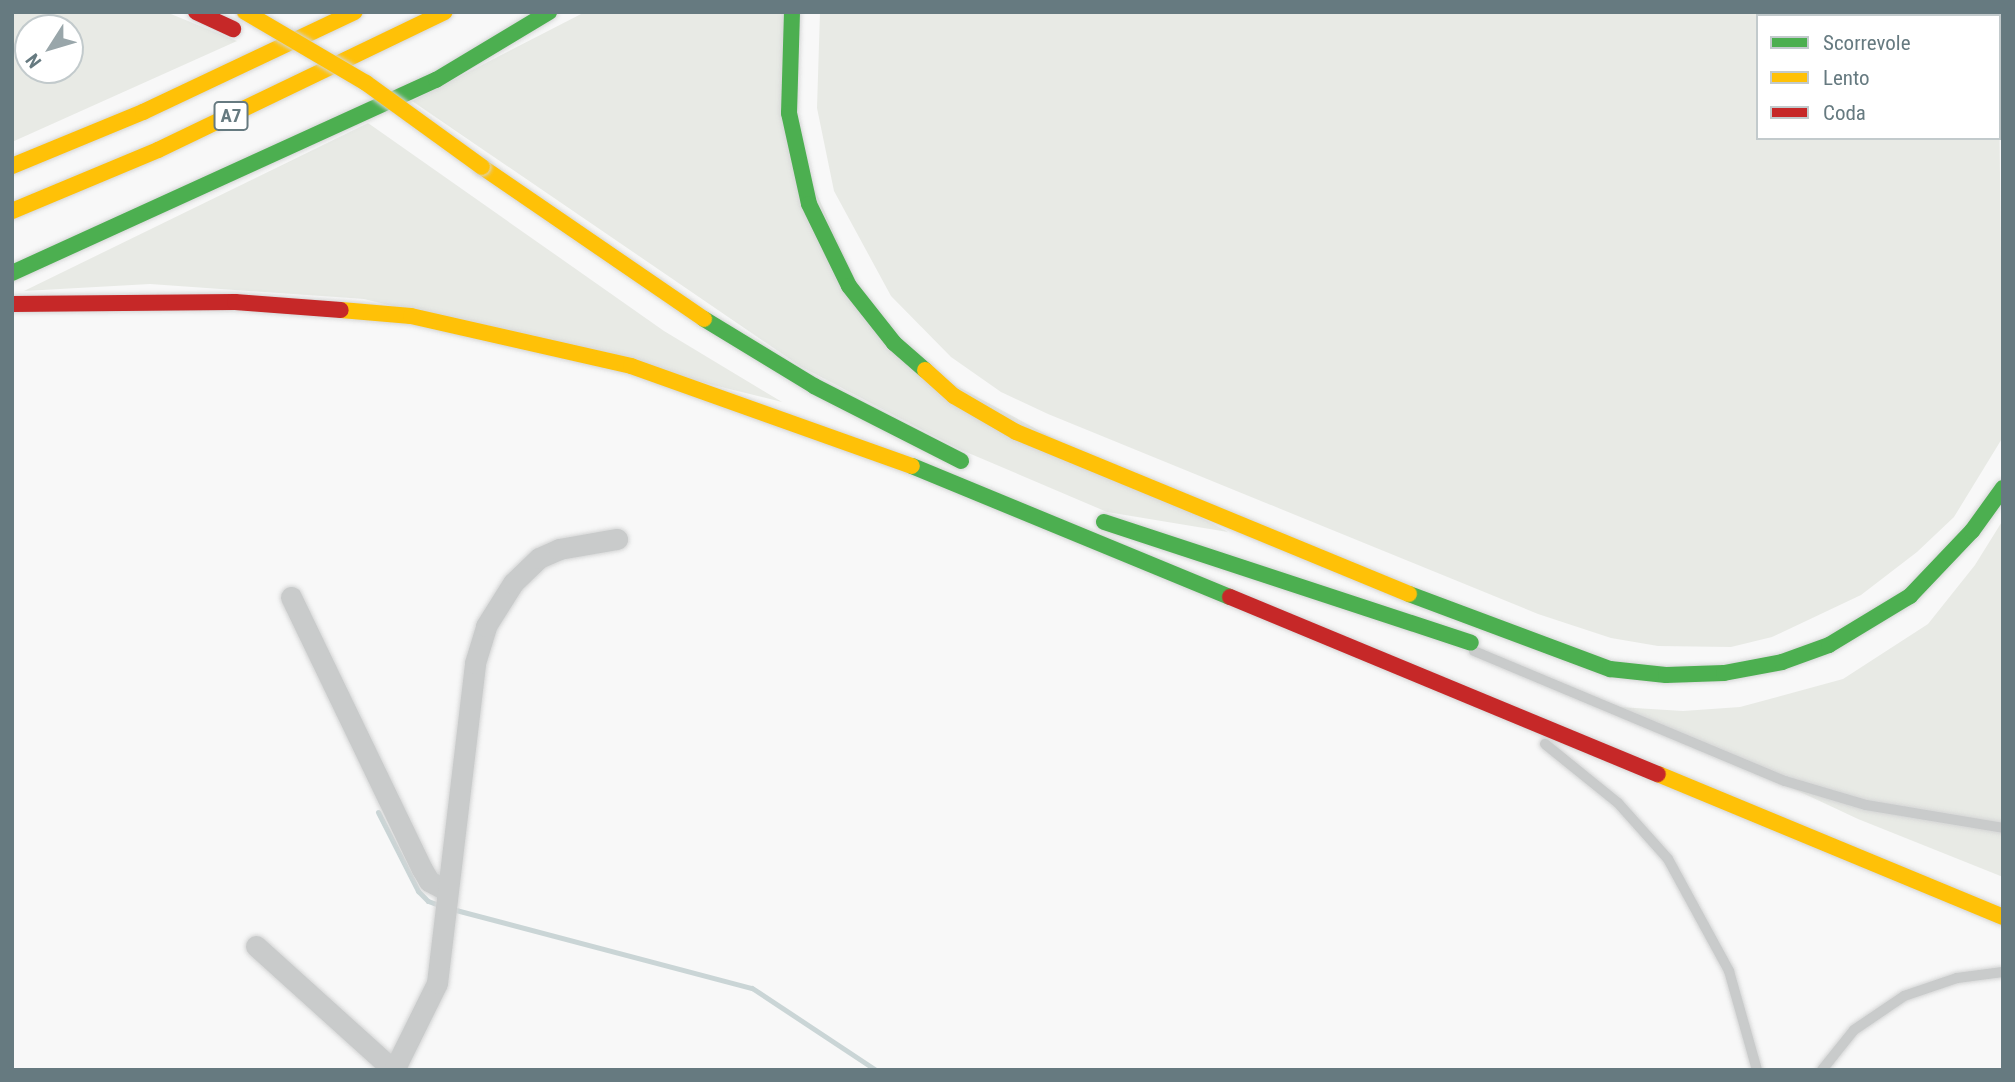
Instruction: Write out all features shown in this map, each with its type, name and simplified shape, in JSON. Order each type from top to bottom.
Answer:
[{"type":"highway","points":[[196,12],[233,29],[332,86]]},
{"type":"highway","points":[[245,12],[366,83],[482,167],[728,336],[825,392],[978,469]]},
{"type":"highway","name":"A7","points":[[12,166],[143,112],[355,12]]},
{"type":"highway","name":"A7","points":[[12,211],[170,145],[445,12]]},
{"type":"highway","points":[[12,273],[436,80],[549,12]]},
{"type":"highway","points":[[792,12],[789,113],[809,204],[849,286],[894,343],[954,396],[1016,432],[1490,628],[1622,670],[1666,675],[1724,673],[1782,662],[1829,645],[1874,622],[1910,596],[1972,531],[2003,490]]},
{"type":"highway","points":[[354,101],[387,123]]},
{"type":"highway","points":[[12,304],[235,302],[411,316],[631,366],[929,472],[2003,917]]},
{"type":"highway","points":[[841,422],[929,472]]},
{"type":"highway","points":[[1939,592],[1979,540],[2003,490]]},
{"type":"highway","points":[[1399,648],[1087,517],[1606,687]]},
{"type":"street","points":[[256,946],[393,1070],[437,983],[446,935],[446,890],[475,663],[486,626],[513,583],[539,558],[559,549],[617,538]]},
{"type":"street","points":[[290,597],[422,869],[429,881],[446,890]]},
{"type":"lane","points":[[1405,621],[1785,781],[1866,805],[2003,828]]},
{"type":"lane","points":[[1502,710],[1602,788],[1668,859],[1729,971],[1757,1070]]},
{"type":"lane","points":[[1822,1070],[1854,1030],[1905,996],[1957,978],[2003,972]]},
{"type":"shaded area","points":[[12,12],[166,12],[237,41],[12,142]]},
{"type":"shaded area","points":[[585,12],[784,12],[783,119],[886,348],[1228,532],[1107,512],[959,449],[800,366],[412,101]]},
{"type":"shaded area","points":[[820,12],[1952,12],[1954,14],[1756,14],[1756,140],[2000,140],[2003,437],[1954,517],[1917,552],[1861,595],[1772,637],[1731,647],[1658,646],[1611,638],[1538,614],[1048,414],[1001,392],[951,357],[891,296],[834,191],[817,108]]},
{"type":"shaded area","points":[[368,123],[664,331],[782,402],[364,299],[150,284],[24,291]]},
{"type":"shaded area","points":[[2003,520],[2003,877],[1858,819],[1619,707],[1683,711],[1740,707],[1843,679],[1928,624],[1975,565]]},
{"type":"waterway","points":[[378,812],[418,891],[428,901],[442,906]]},
{"type":"waterway","points":[[452,909],[752,988],[876,1070]]},
{"type":"traffic: fast","points":[[12,273],[436,80],[549,12]]},
{"type":"traffic: fast","points":[[792,12],[789,113],[809,204],[849,286],[894,343],[925,370]]},
{"type":"traffic: fast","points":[[704,319],[814,386],[961,461]]},
{"type":"traffic: fast","points":[[912,466],[1230,597]]},
{"type":"traffic: fast","points":[[1409,594],[1610,669],[1666,675],[1724,673],[1782,662],[1829,645],[1910,596],[1972,531],[2003,488]]},
{"type":"traffic: fast","points":[[1104,522],[1471,643]]},
{"type":"traffic: slow","points":[[245,12],[366,83],[482,167]]},
{"type":"traffic: slow","points":[[12,166],[143,112],[355,12]]},
{"type":"traffic: slow","points":[[12,211],[158,150],[445,12]]},
{"type":"traffic: slow","points":[[482,167],[704,319]]},
{"type":"traffic: slow","points":[[341,310],[411,316],[631,366],[912,466]]},
{"type":"traffic: slow","points":[[925,370],[954,396],[1016,432],[1409,594]]},
{"type":"traffic: slow","points":[[1658,774],[2003,917]]},
{"type":"traffic: jam","points":[[196,12],[233,29]]},
{"type":"traffic: jam","points":[[12,304],[235,302],[341,310]]},
{"type":"traffic: jam","points":[[1230,597],[1658,774]]}]
